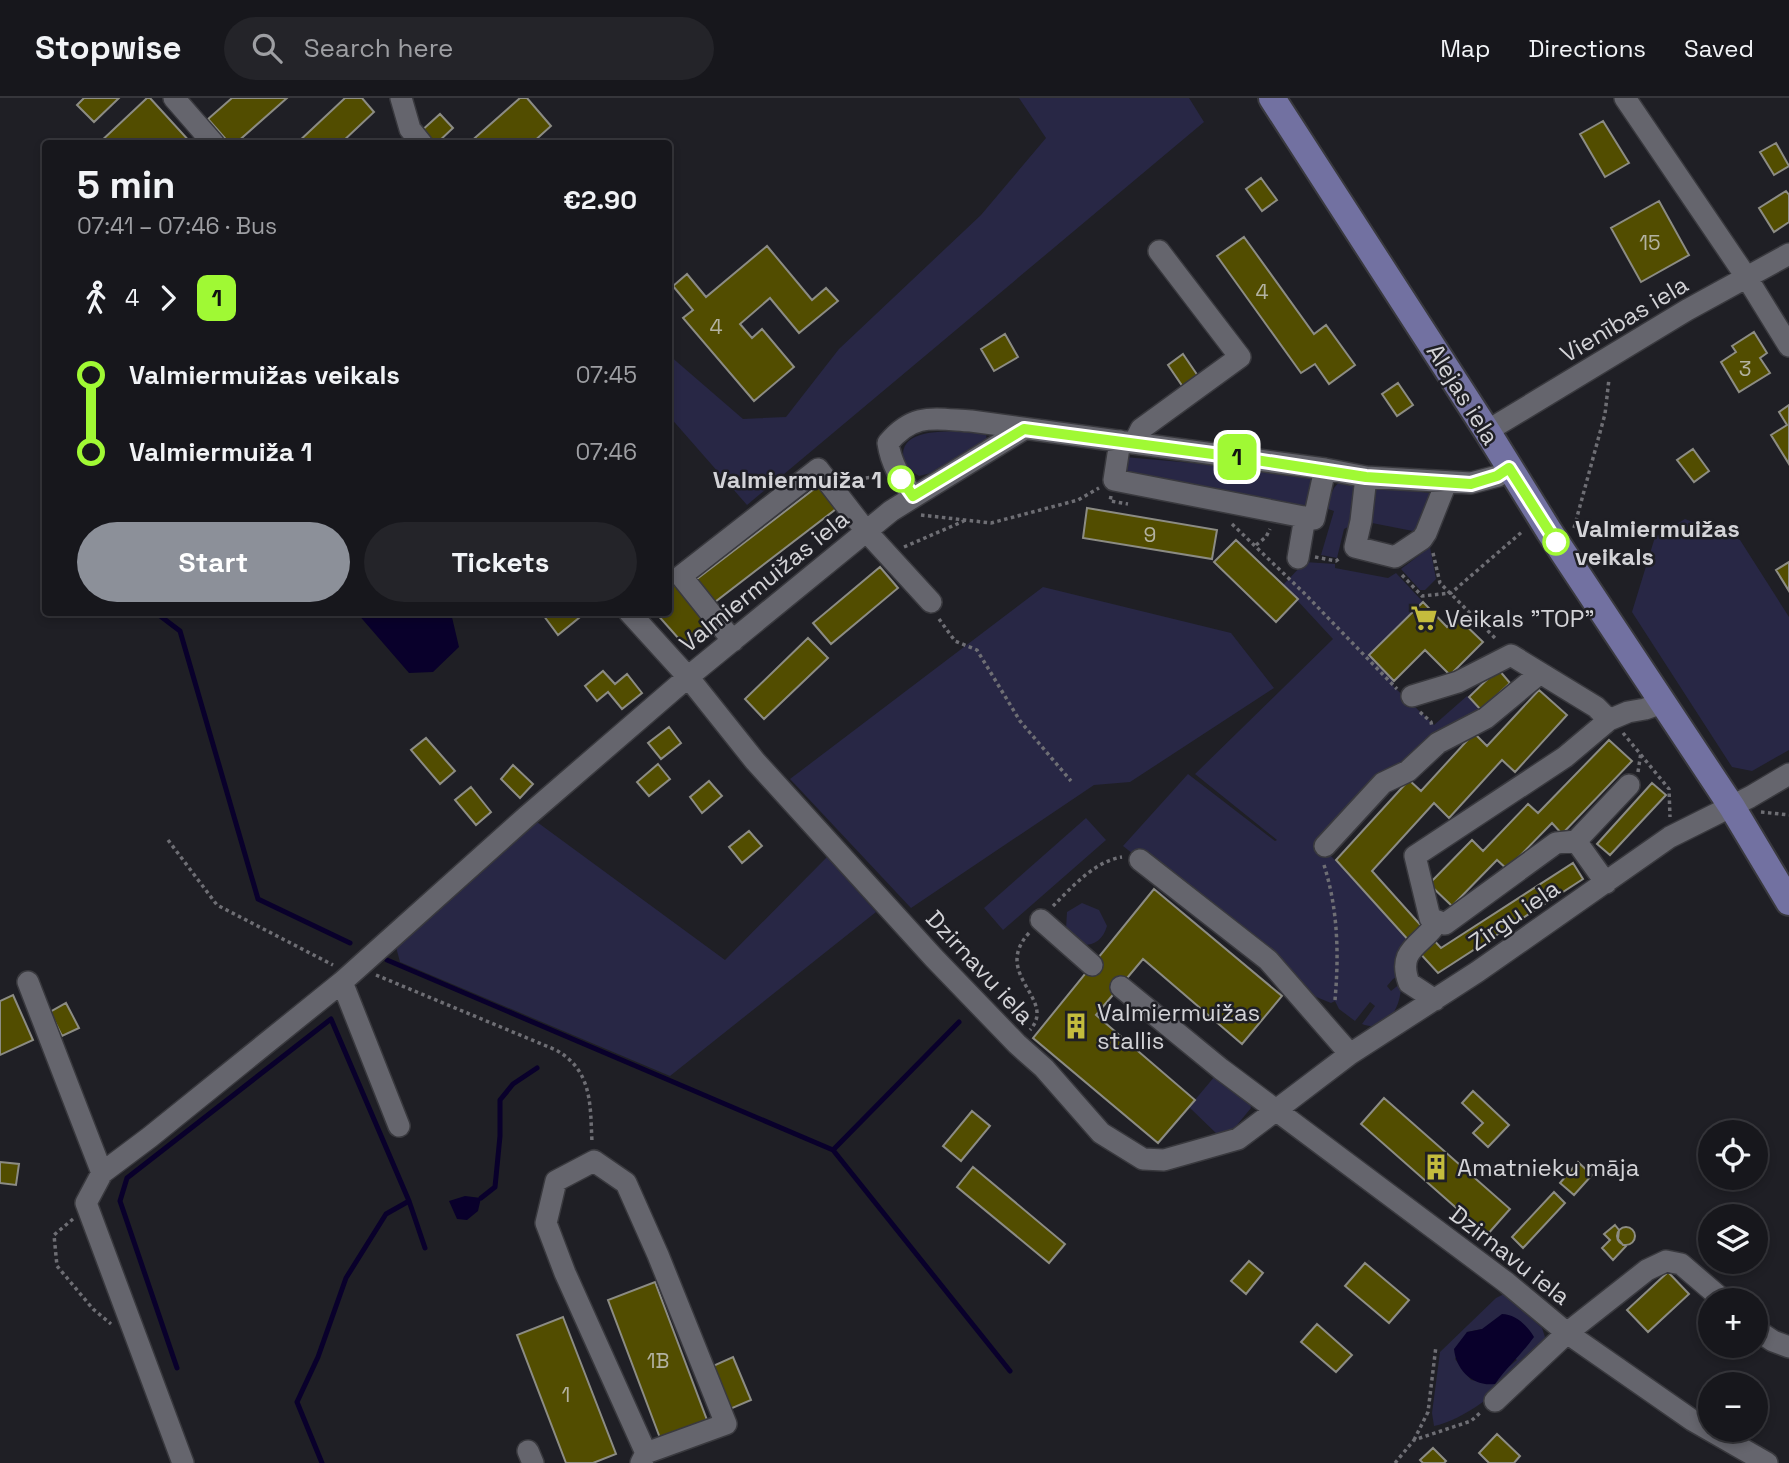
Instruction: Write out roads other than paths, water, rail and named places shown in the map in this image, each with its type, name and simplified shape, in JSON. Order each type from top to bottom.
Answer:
[{"type":"main road","name":"Alejas iela","points":[[1272,98],[1509,468],[1732,807],[1789,902]]},
{"type":"street","points":[[174,98],[211,140]]},
{"type":"street","points":[[401,98],[410,129],[419,140]]},
{"type":"street","points":[[1625,98],[1747,278],[1789,346]]},
{"type":"street","points":[[1158,251],[1240,357],[1127,442],[1114,480],[1314,519],[1325,470]]},
{"type":"street","name":"Vienības iela","points":[[1487,431],[1687,310],[1789,254]]},
{"type":"street","points":[[913,496],[890,457],[888,443],[899,430],[912,422],[925,419],[964,421],[1127,442],[1366,477],[1446,484],[1471,484],[1486,480],[1509,468]]},
{"type":"street","name":"Valmiermuižas iela","points":[[102,1173],[350,974],[688,677],[866,531],[913,496],[1024,429]]},
{"type":"street","points":[[733,641],[681,576],[818,469],[866,531],[931,602]]},
{"type":"street","points":[[1366,477],[1355,547],[1395,557],[1422,539],[1446,484]]},
{"type":"street","points":[[1299,556],[1305,517]]},
{"type":"street","name":"Dzirnavu iela","points":[[633,616],[688,677],[755,761],[934,958],[1017,1044],[1044,1068],[1101,1133],[1143,1159],[1164,1160],[1238,1139],[1277,1111],[1507,1283],[1567,1333],[1692,1420],[1767,1463]]},
{"type":"street","points":[[1409,698],[1458,682],[1511,655],[1596,707],[1609,720]]},
{"type":"street","points":[[1325,846],[1383,783],[1408,771],[1438,743],[1486,718],[1539,674]]},
{"type":"street","points":[[1629,785],[1576,841],[1556,843],[1445,924],[1430,918],[1415,856],[1565,757],[1609,720],[1662,703]]},
{"type":"street","name":"Zirgu iela","points":[[1277,1111],[1350,1054],[1435,1000],[1670,837],[1732,807],[1789,774]]},
{"type":"street","points":[[1576,841],[1606,883]]},
{"type":"street","points":[[1140,860],[1268,960],[1350,1054]]},
{"type":"street","points":[[1041,920],[1092,965]]},
{"type":"street","points":[[1405,1020],[1409,983],[1405,963],[1410,950],[1431,932],[1438,921]]},
{"type":"street","points":[[350,974],[399,1126]]},
{"type":"street","points":[[27,982],[102,1173],[86,1203],[183,1463]]},
{"type":"street","points":[[1409,983],[1435,1000]]},
{"type":"street","points":[[1121,987],[1277,1111]]},
{"type":"street","points":[[594,1161],[626,1183],[726,1424],[643,1458],[546,1223],[556,1181],[594,1161]]},
{"type":"street","points":[[1495,1401],[1567,1333],[1647,1270],[1666,1261],[1681,1264],[1709,1288]]},
{"type":"street","points":[[1768,1338],[1789,1347]]},
{"type":"waterway","points":[[160,616],[180,631],[258,899],[350,943]]},
{"type":"waterway","points":[[387,960],[833,1150],[1010,1371]]},
{"type":"waterway","points":[[177,1368],[120,1201],[127,1178],[331,1019],[409,1201],[425,1248]]},
{"type":"waterway","points":[[833,1150],[959,1022]]},
{"type":"waterway","points":[[481,1198],[495,1187],[500,1100],[513,1084],[537,1068]]},
{"type":"waterway","points":[[322,1463],[297,1402],[318,1357],[346,1278],[386,1214],[409,1201]]},
{"type":"place","name":"Valmiermuiža 1","points":[[901,479]]},
{"type":"place","name":"Valmiermuižas veikals","points":[[1556,542]]},
{"type":"place","name":"Veikals \"TOP\"","points":[[1424,618]]},
{"type":"place","name":"Valmiermuižas stallis","points":[[1076,1026]]},
{"type":"place","name":"Amatnieku māja","points":[[1436,1167]]}]
